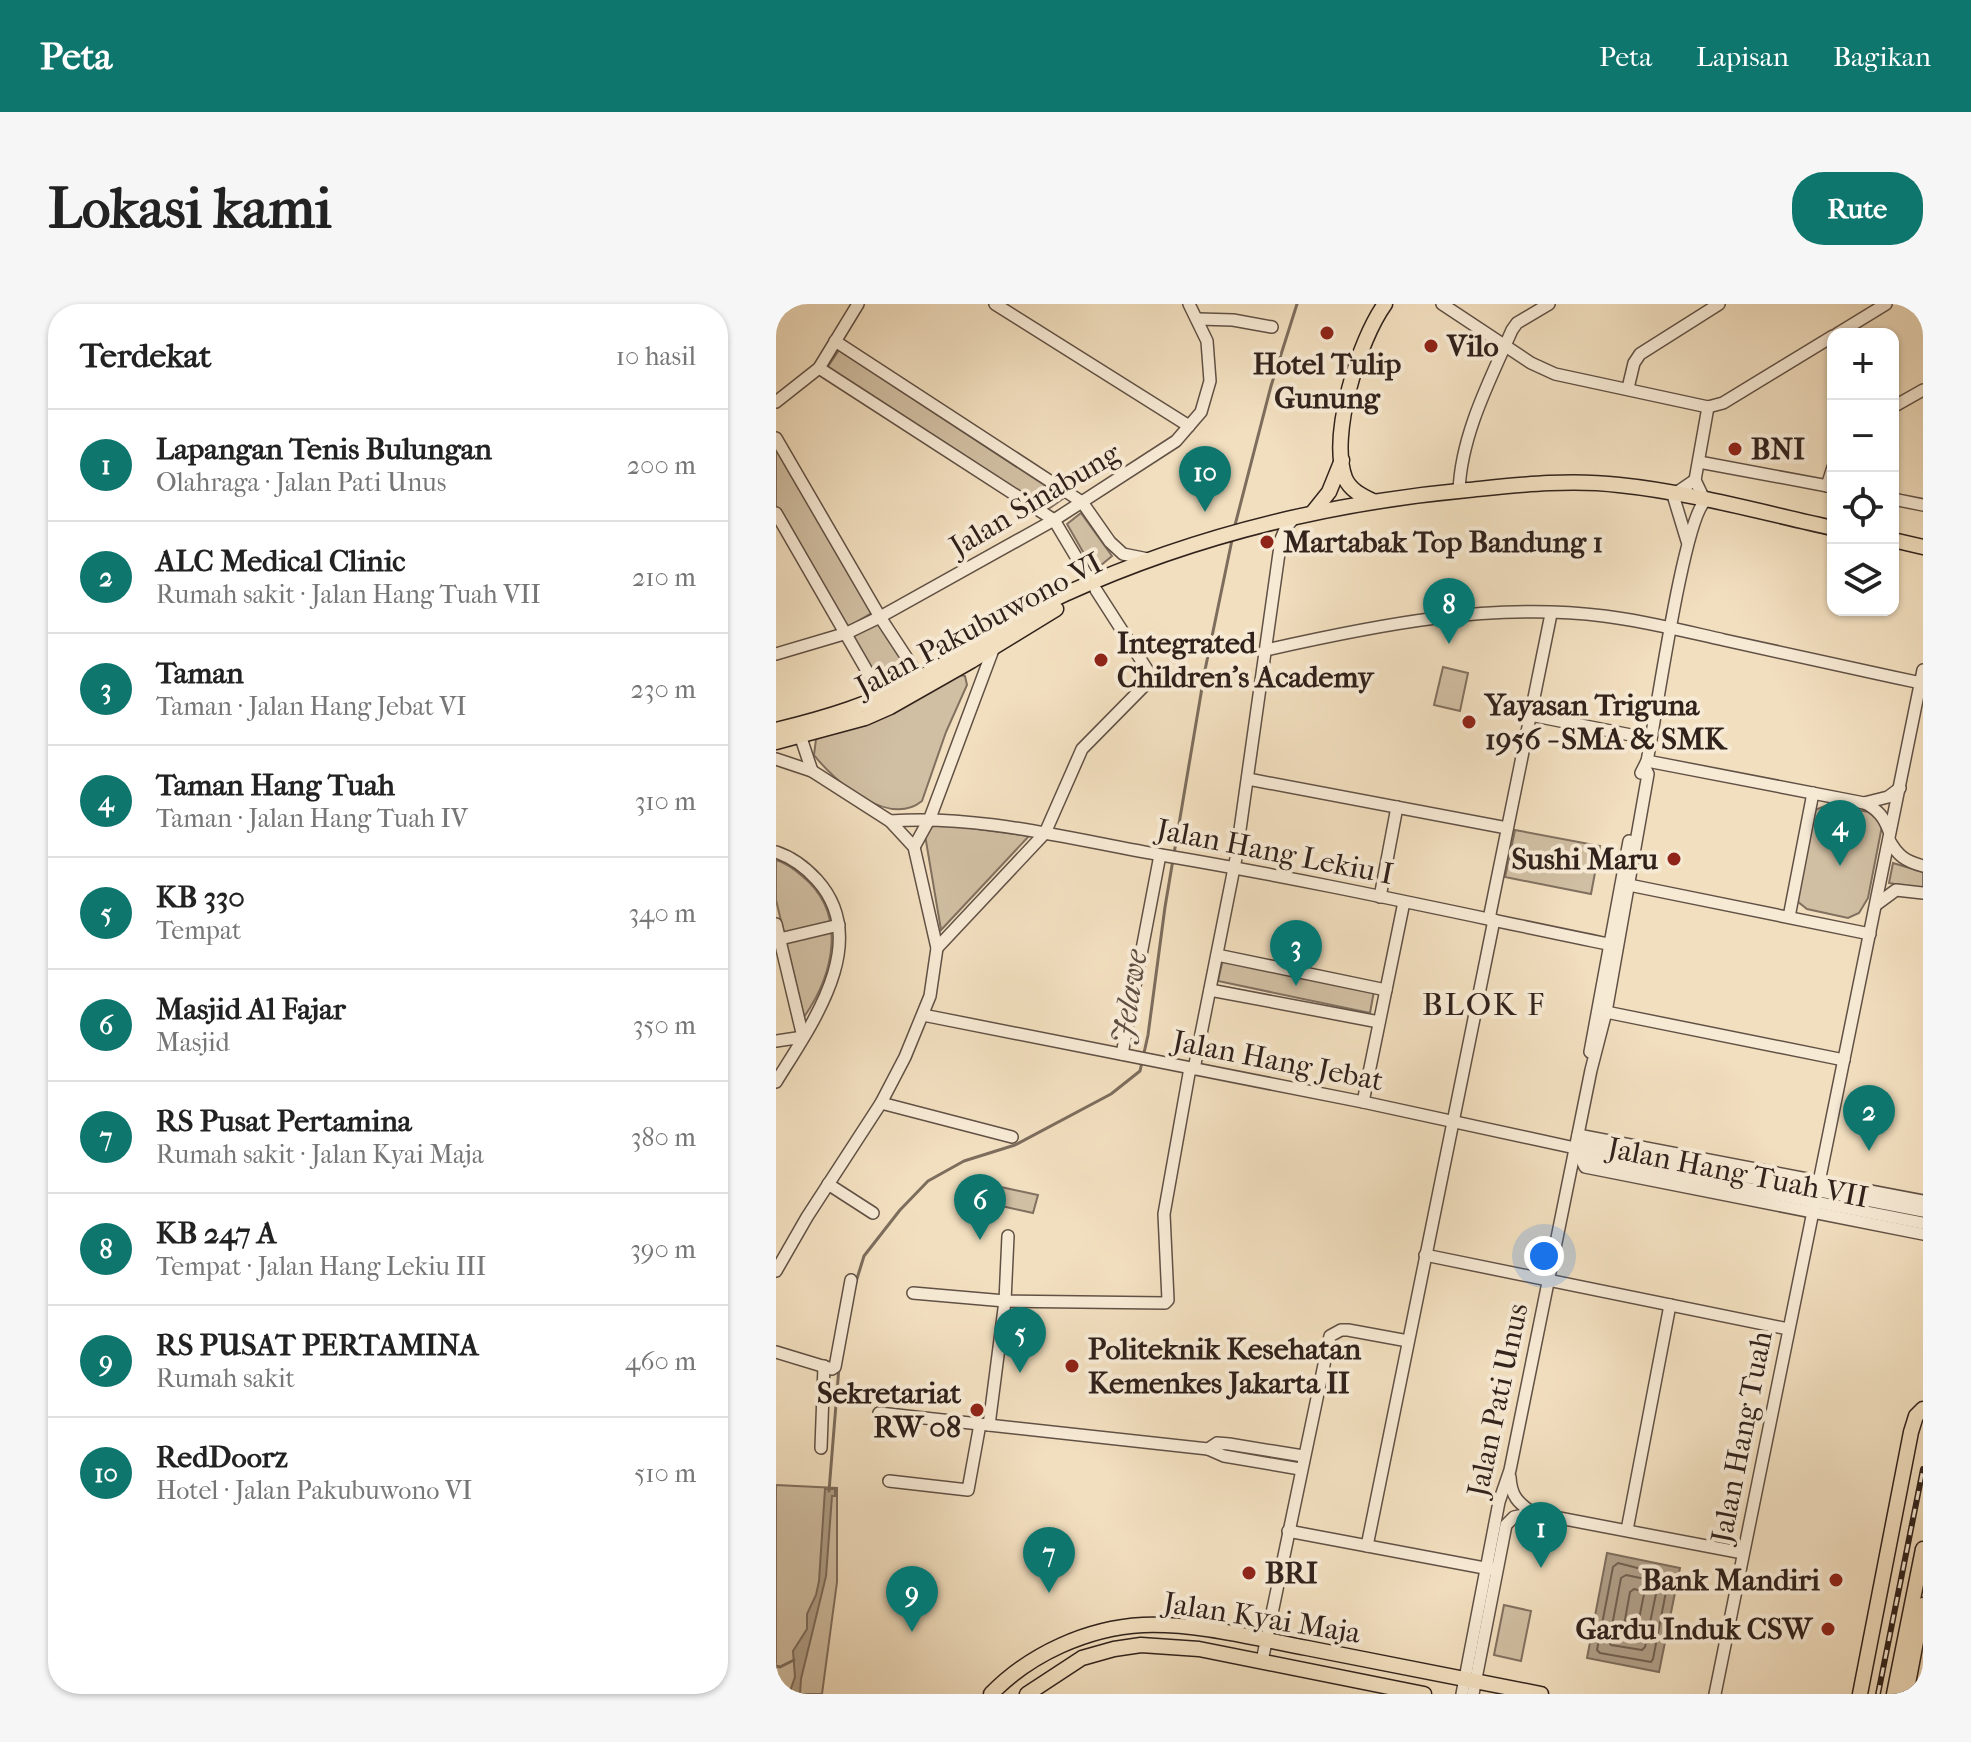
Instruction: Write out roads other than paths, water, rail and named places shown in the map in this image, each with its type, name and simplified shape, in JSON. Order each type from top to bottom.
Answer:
[{"type":"main road","points":[[1374,501],[1358,494],[1346,478],[1342,459],[1344,414],[1349,385],[1385,304]]},
{"type":"main road","points":[[1313,512],[1329,492],[1342,459]]},
{"type":"main road","name":"Jalan Pakubuwono VI","points":[[776,742],[920,678],[1038,606],[1238,531],[1313,512],[1459,491],[1572,482],[1621,485],[1827,527]]},
{"type":"main road","points":[[1899,541],[1923,547]]},
{"type":"main road","name":"Jalan Pakubuwono VI","points":[[776,730],[798,730],[865,718],[971,661],[1094,586]]},
{"type":"main road","points":[[1860,1694],[1911,1432],[1916,1416],[1923,1409]]},
{"type":"main road","points":[[1868,1694],[1923,1419]]},
{"type":"main road","points":[[1894,1694],[1923,1549]]},
{"type":"main road","points":[[1906,1694],[1923,1605]]},
{"type":"main road","name":"Jalan Kyai Maja","points":[[991,1694],[1039,1657],[1088,1635],[1143,1625],[1266,1640],[1468,1687],[1541,1694]]},
{"type":"main road","name":"Jalan Kyai Maja","points":[[1027,1694],[1082,1658],[1141,1645],[1262,1661],[1424,1694]]},
{"type":"street","points":[[776,402],[819,368],[858,304]]},
{"type":"street","points":[[995,304],[1189,426]]},
{"type":"street","name":"Jalan Sinabung","points":[[776,654],[847,633],[880,617],[1054,520],[1176,441],[1206,401],[1210,381],[1207,341],[1199,319],[1189,304]]},
{"type":"street","points":[[1442,304],[1531,363],[1555,374],[1708,407],[1723,403],[1827,340]]},
{"type":"street","points":[[1459,491],[1460,470],[1476,416],[1504,346],[1517,323],[1549,304]]},
{"type":"street","points":[[1628,388],[1634,363],[1640,354],[1719,304]]},
{"type":"street","points":[[1847,328],[1886,304]]},
{"type":"street","points":[[1199,319],[1233,320],[1272,327]]},
{"type":"street","points":[[835,341],[1082,502],[1110,542],[1123,554],[1157,559]]},
{"type":"street","points":[[819,368],[1054,520],[1148,671],[1148,678],[1135,697],[1082,749],[1045,833],[937,948]]},
{"type":"street","points":[[1899,404],[1923,390]]},
{"type":"street","points":[[1705,501],[1695,480],[1708,407]]},
{"type":"street","points":[[776,438],[880,617],[920,678]]},
{"type":"street","points":[[1699,462],[1827,485]]},
{"type":"street","points":[[1673,495],[1695,480]]},
{"type":"street","name":"Jalan Pati Unus","points":[[1673,495],[1688,546]]},
{"type":"street","points":[[1899,500],[1923,505]]},
{"type":"street","name":"Jalan Pati Unus","points":[[1591,1070],[1590,1052],[1608,944],[1641,772],[1646,764],[1688,546],[1699,506],[1705,501]]},
{"type":"street","points":[[776,513],[882,697]]},
{"type":"street","points":[[913,1293],[1005,1301],[1160,1305],[1168,1300],[1164,1214],[1234,869],[1281,539],[1286,527],[1297,516]]},
{"type":"street","points":[[1266,650],[1357,629],[1451,615],[1504,612],[1602,616],[1922,677]]},
{"type":"street","points":[[1367,1546],[1551,614]]},
{"type":"street","points":[[914,847],[930,818],[994,647]]},
{"type":"street","points":[[971,661],[975,694]]},
{"type":"street","name":"Jalan Hang Tuah","points":[[1715,1694],[1922,677]]},
{"type":"street","points":[[1530,715],[1651,739]]},
{"type":"street","points":[[798,730],[812,771]]},
{"type":"street","points":[[776,759],[812,771],[890,821],[914,847],[937,948],[934,978],[923,1015],[887,1104],[828,1184],[776,1271]]},
{"type":"street","points":[[1646,764],[1864,803],[1885,818],[1897,855],[1923,866]]},
{"type":"street","name":"Jalan Pati Unus","points":[[1468,1687],[1491,1569],[1499,1502],[1510,1470],[1591,1070],[1606,1012],[1648,774],[1646,764]]},
{"type":"street","points":[[1248,779],[1507,828]]},
{"type":"street","points":[[1864,803],[1878,801],[1900,788]]},
{"type":"street","points":[[1789,917],[1813,793]]},
{"type":"street","points":[[1380,897],[1397,807]]},
{"type":"street","name":"Jalan Hang Lekiu I","points":[[890,821],[930,818],[1045,833],[1608,944]]},
{"type":"street","points":[[776,852],[810,873],[828,892],[839,925],[841,944],[832,976],[803,1037],[776,1082]]},
{"type":"street","points":[[1127,1055],[1163,855]]},
{"type":"street","points":[[1629,885],[1870,934]]},
{"type":"street","points":[[1877,904],[1896,890],[1923,893]]},
{"type":"street","points":[[1363,1102],[1404,902]]},
{"type":"street","points":[[776,924],[803,1037]]},
{"type":"street","points":[[778,939],[839,925]]},
{"type":"street","points":[[1217,955],[1386,990]]},
{"type":"street","points":[[1210,990],[1379,1022]]},
{"type":"street","points":[[1606,1012],[1844,1060]]},
{"type":"street","name":"Jalan Hang Jebat","points":[[923,1015],[1452,1121],[1577,1142]]},
{"type":"street","points":[[776,1041],[803,1037]]},
{"type":"street","points":[[887,1104],[1012,1137]]},
{"type":"street","name":"Jalan Hang Tuah VII","points":[[1577,1142],[1592,1158],[1656,1165],[1816,1196],[1887,1211],[1923,1223]]},
{"type":"street","name":"Jalan Hang Tuah VII","points":[[1577,1142],[1656,1165],[1710,1164],[1729,1179],[1887,1211],[1923,1211]]},
{"type":"street","points":[[828,1184],[873,1213]]},
{"type":"street","name":"Jalan Hang Tuah VII","points":[[1887,1211],[1923,1201]]},
{"type":"street","name":"Jalan Hang Tuah VII","points":[[1887,1211],[1923,1234]]},
{"type":"street","points":[[889,1481],[968,1490],[984,1424],[1005,1301],[1008,1236]]},
{"type":"street","points":[[1425,1255],[1788,1329]]},
{"type":"street","points":[[776,1352],[832,1369],[837,1365],[851,1280]]},
{"type":"street","points":[[1627,1530],[1670,1305]]},
{"type":"street","points":[[1262,1661],[1330,1336],[1348,1330],[1408,1341]]},
{"type":"street","points":[[821,1448],[824,1366]]},
{"type":"street","points":[[879,1413],[1208,1449],[1217,1443],[1229,1444],[1302,1462]]},
{"type":"street","points":[[1510,1470],[1511,1488],[1517,1503],[1533,1513],[1743,1553]]},
{"type":"street","name":"Jalan Pati Unus","points":[[1491,1569],[1506,1525],[1514,1517],[1533,1513]]},
{"type":"street","points":[[1288,1531],[1491,1569]]},
{"type":"water","points":[[825,1489],[835,1489],[826,1576],[800,1694],[789,1694],[795,1677],[793,1651],[807,1629],[807,1614],[819,1581]]},
{"type":"water","points":[[1607,1553],[1680,1568],[1659,1672],[1587,1658]]},
{"type":"waterway","name":"Jelawe","points":[[1234,529],[1271,386],[1297,304]]},
{"type":"waterway","name":"Jelawe","points":[[855,1285],[864,1256],[900,1210],[928,1181],[964,1161],[1015,1145],[1111,1094],[1140,1071],[1205,670],[1232,540]]},
{"type":"waterway","name":"Jelawe","points":[[829,1491],[839,1367]]},
{"type":"waterway","points":[[776,1666],[794,1660]]},
{"type":"railway","points":[[1878,1694],[1923,1469]]},
{"type":"place","name":"Hotel Tulip Gunung","points":[[1327,333]]},
{"type":"place","name":"Vilo","points":[[1431,346]]},
{"type":"place","name":"BNI","points":[[1735,449]]},
{"type":"place","name":"RedDoorz","points":[[1205,512]]},
{"type":"place","name":"Martabak Top Bandung 1","points":[[1267,542]]},
{"type":"place","name":"KB 247 A","points":[[1449,644]]},
{"type":"place","name":"Integrated Children's Academy","points":[[1101,660]]},
{"type":"place","name":"Yayasan Triguna 1956 - SMA & SMK","points":[[1469,722]]},
{"type":"place","name":"Sushi Maru","points":[[1674,859]]},
{"type":"place","name":"Taman Hang Tuah","points":[[1840,866]]},
{"type":"place","name":"Taman","points":[[1296,986]]},
{"type":"place","name":"ALC Medical Clinic","points":[[1869,1151]]},
{"type":"place","name":"Masjid Al Fajar","points":[[980,1240]]},
{"type":"place","name":"Politeknik Kesehatan Kemenkes Jakarta II","points":[[1072,1366]]},
{"type":"place","name":"KB 330","points":[[1020,1373]]},
{"type":"place","name":"Sekretariat RW 08","points":[[977,1410]]},
{"type":"place","name":"Lapangan Tenis Bulungan","points":[[1541,1568]]},
{"type":"place","name":"BRI","points":[[1249,1573]]},
{"type":"place","name":"Bank Mandiri","points":[[1836,1580]]},
{"type":"place","name":"RS Pusat Pertamina","points":[[1049,1593]]},
{"type":"place","name":"Gardu Induk CSW","points":[[1828,1629]]},
{"type":"place","name":"RS PUSAT PERTAMINA","points":[[912,1632]]},
{"type":"district","name":"BLOK F","points":[[1484,1004]]}]
